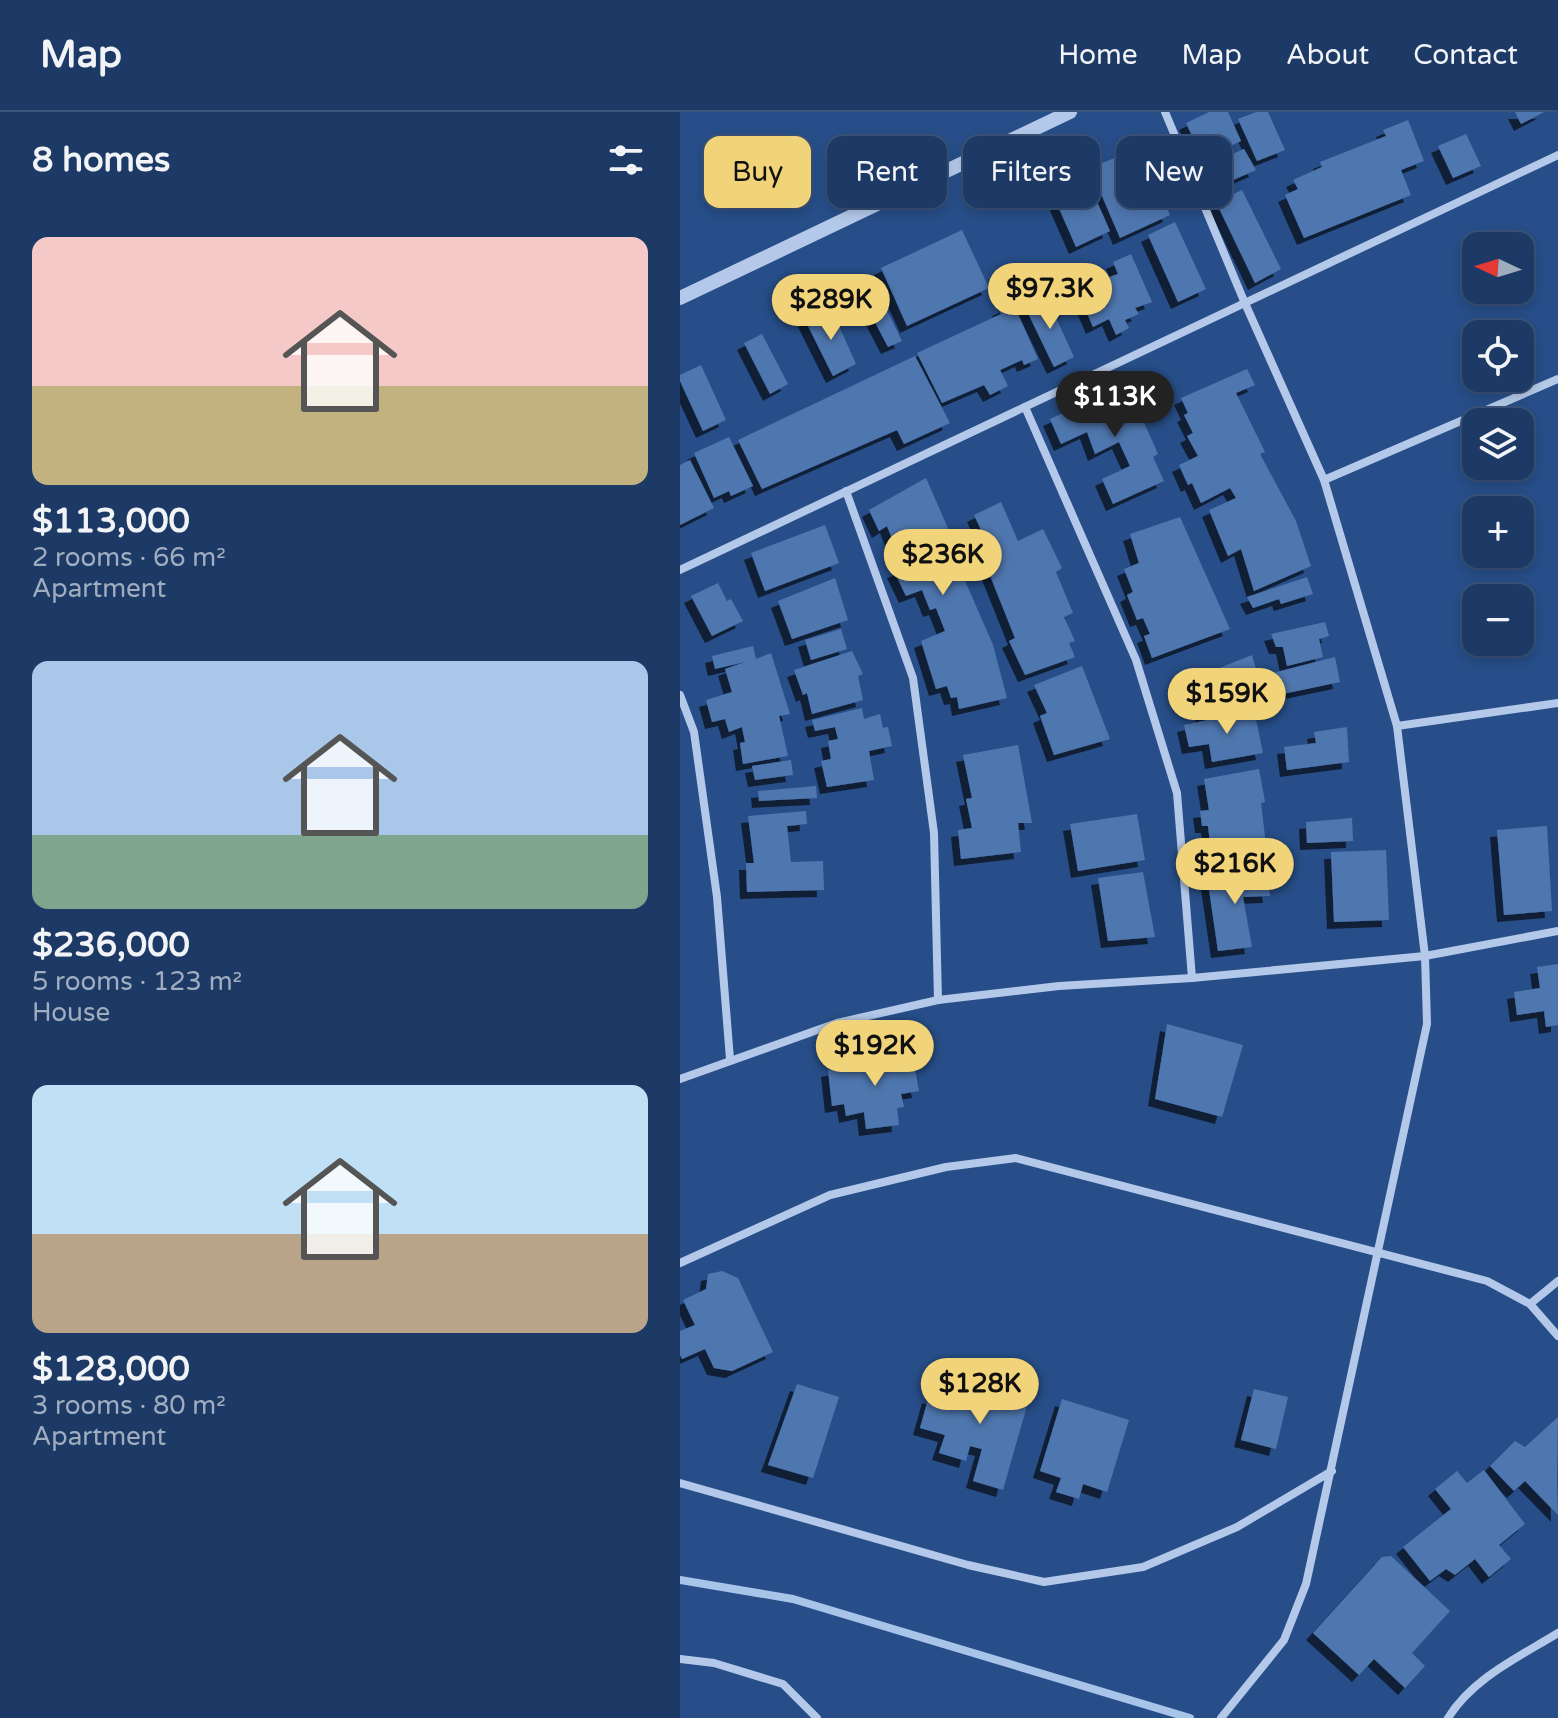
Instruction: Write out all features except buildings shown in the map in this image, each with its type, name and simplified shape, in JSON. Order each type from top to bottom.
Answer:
[{"type":"street","points":[[680,298],[1070,112]]},
{"type":"street","points":[[1165,112],[1244,301],[1324,480],[1397,726],[1425,956],[1427,1024],[1306,1584],[1284,1640],[1221,1718]]},
{"type":"street","points":[[680,570],[1558,155]]},
{"type":"street","points":[[1324,480],[1558,379]]},
{"type":"street","points":[[1025,407],[1136,660],[1177,793],[1192,978]]},
{"type":"street","points":[[846,491],[913,678],[934,833],[938,1000]]},
{"type":"street","points":[[680,695],[694,732],[715,882],[730,1059]]},
{"type":"street","points":[[1397,726],[1558,703]]},
{"type":"street","points":[[680,1079],[837,1023],[938,1000],[1059,986],[1192,978],[1425,956],[1558,931]]},
{"type":"street","points":[[680,1263],[830,1195],[946,1167],[1016,1158],[1487,1281],[1530,1304],[1558,1336]]},
{"type":"street","points":[[1530,1304],[1558,1281]]},
{"type":"street","points":[[680,1483],[968,1565],[1044,1582],[1143,1567],[1237,1527],[1332,1471]]},
{"type":"street","points":[[1448,1718],[1456,1705],[1489,1675],[1558,1633]]},
{"type":"street","points":[[680,1659],[714,1663],[783,1684],[817,1718]]},
{"type":"waterway","points":[[680,1580],[793,1599],[1190,1718]]}]
